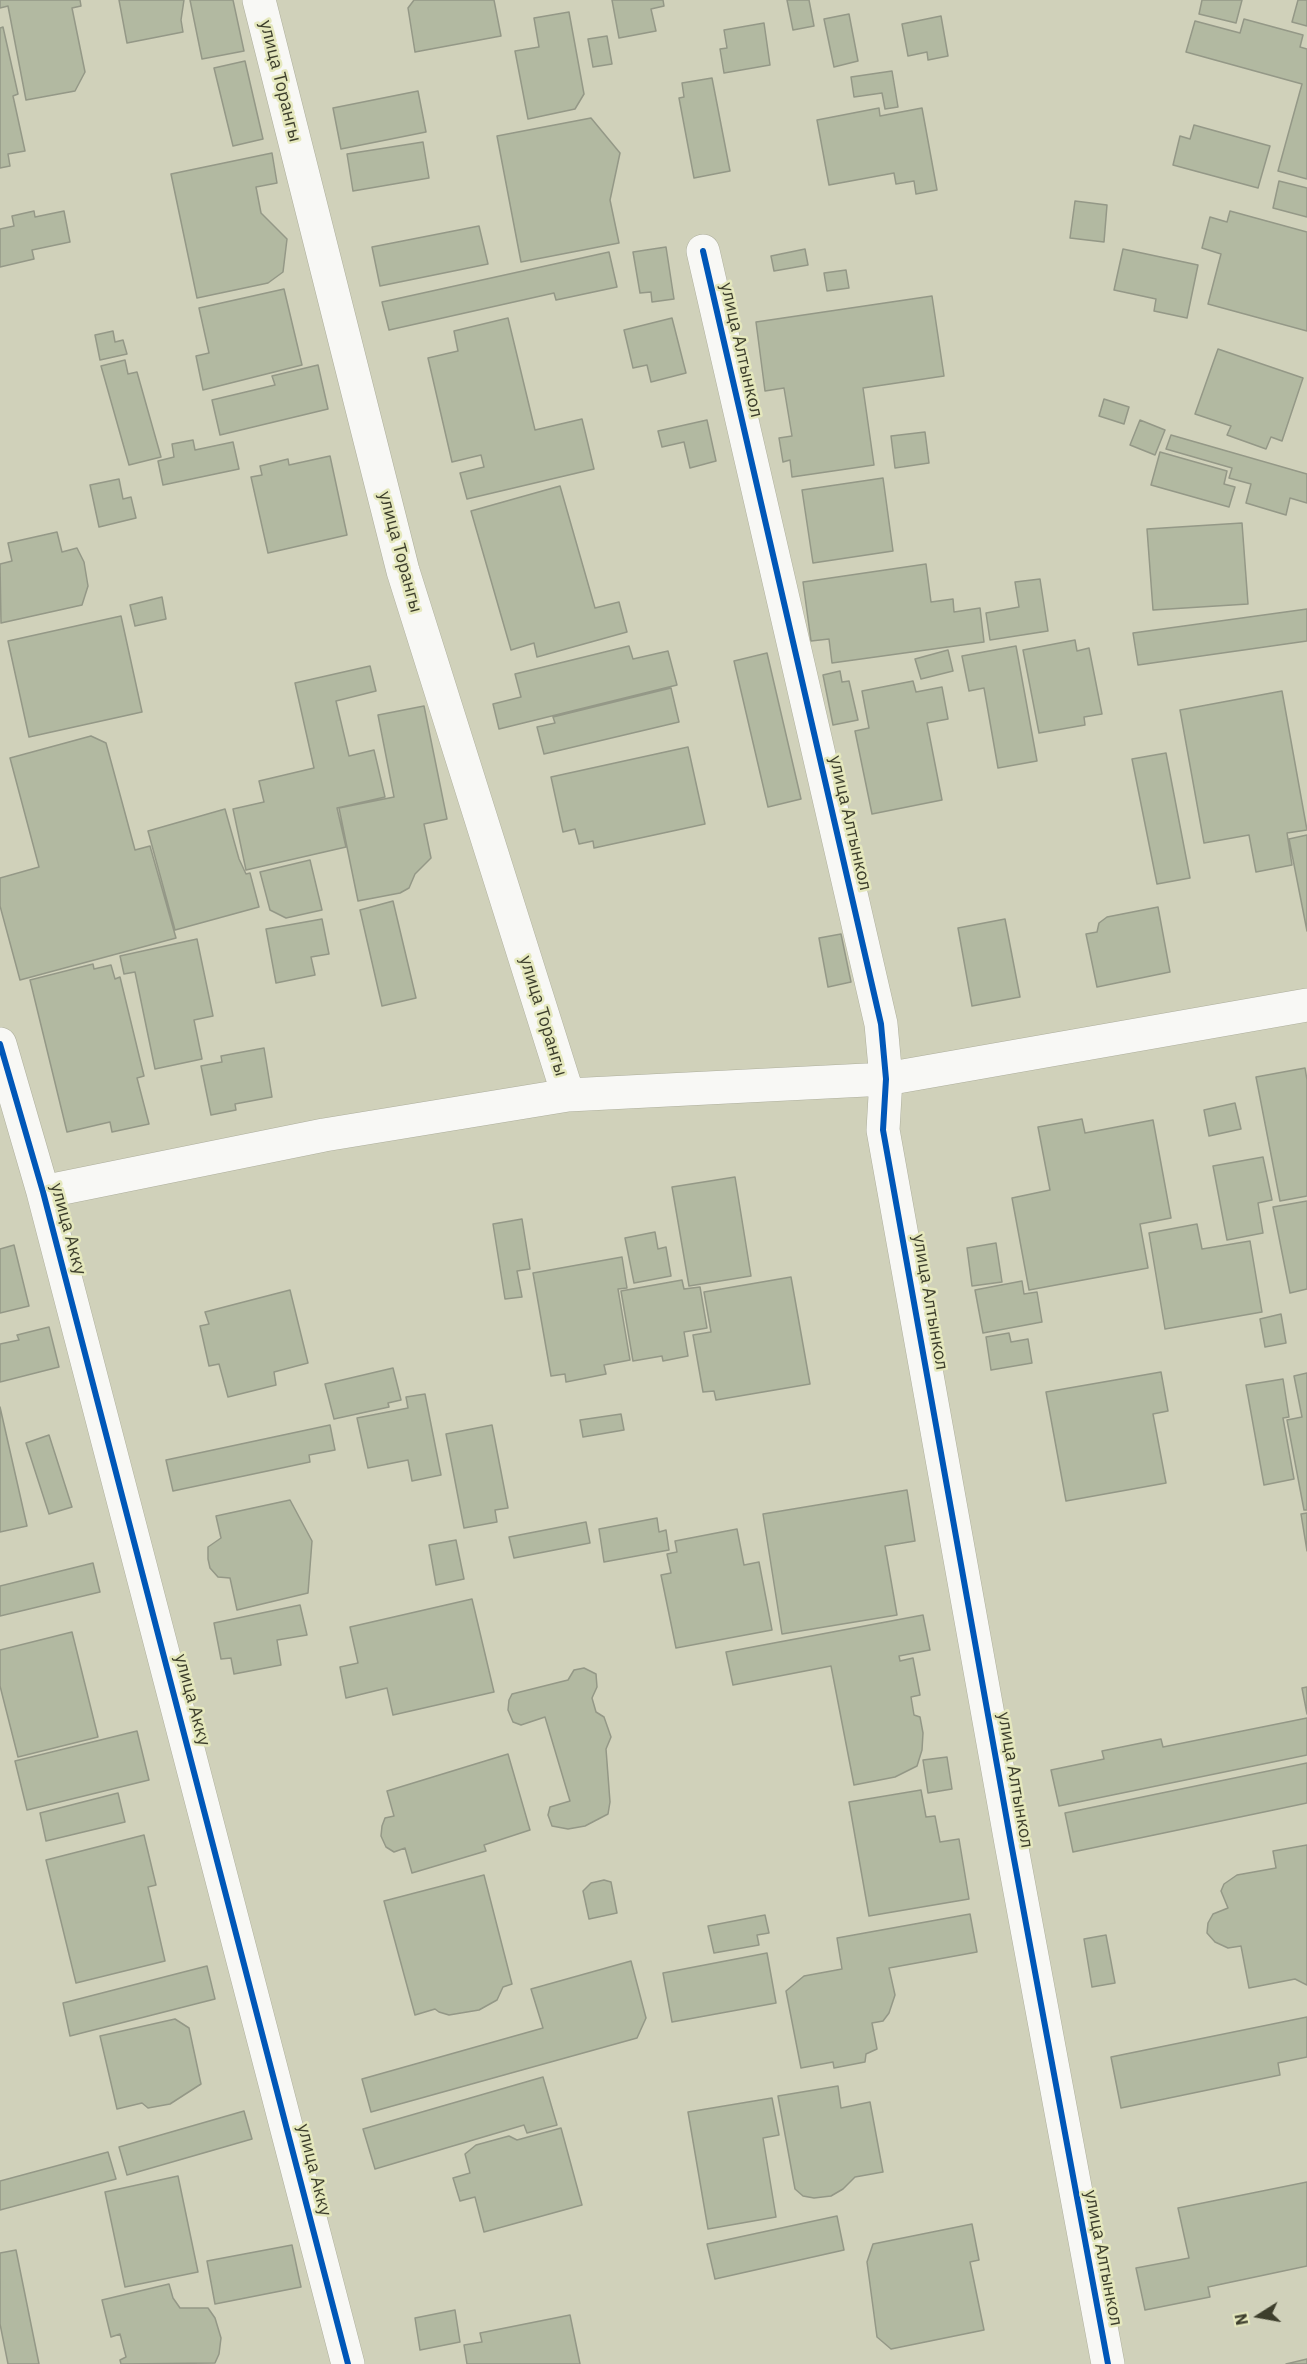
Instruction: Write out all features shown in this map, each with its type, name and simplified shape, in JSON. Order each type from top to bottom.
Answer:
[{"type":"street","name":"улица Торангы","points":[[259,0],[403,571],[568,1095]]},
{"type":"street","name":"улица Алтынкол","points":[[703,251],[878,1012],[886,1079],[883,1130],[1011,1843],[1108,2364]]},
{"type":"street","points":[[43,1192],[324,1135],[568,1095],[886,1079],[1307,1005]]},
{"type":"street","name":"улица Акку","points":[[0,1044],[43,1192],[348,2364]]},
{"type":"building","points":[[0,0],[80,0],[81,6],[72,8],[85,72],[75,91],[26,100],[8,6],[0,8]]},
{"type":"building","points":[[119,0],[184,0],[181,20],[183,32],[127,43]]},
{"type":"building","points":[[190,0],[233,0],[244,51],[202,59]]},
{"type":"building","points":[[414,0],[494,0],[501,36],[415,52],[408,8]]},
{"type":"building","points":[[612,0],[663,0],[664,6],[651,9],[656,31],[619,38]]},
{"type":"building","points":[[787,0],[809,0],[814,26],[793,30]]},
{"type":"building","points":[[1202,0],[1242,0],[1236,23],[1199,14]]},
{"type":"building","points":[[1298,0],[1307,0],[1307,26],[1292,22]]},
{"type":"building","points":[[569,12],[584,94],[575,109],[528,119],[515,51],[539,47],[534,18]]},
{"type":"building","points":[[849,14],[858,61],[834,67],[824,19]]},
{"type":"building","points":[[941,16],[948,56],[928,60],[927,52],[908,56],[902,24]]},
{"type":"building","points":[[1244,19],[1303,35],[1300,47],[1307,49],[1307,179],[1278,171],[1302,84],[1186,52],[1195,21],[1240,33]]},
{"type":"building","points":[[764,23],[770,65],[724,73],[720,49],[727,48],[724,30]]},
{"type":"building","points":[[3,27],[18,94],[13,96],[25,151],[8,154],[10,166],[0,168],[0,28]]},
{"type":"building","points":[[607,36],[612,64],[593,67],[588,39]]},
{"type":"building","points":[[245,61],[263,139],[233,146],[214,68]]},
{"type":"building","points":[[892,71],[898,107],[885,109],[882,93],[854,97],[851,77]]},
{"type":"building","points":[[712,78],[730,171],[694,178],[679,98],[684,97],[682,83]]},
{"type":"building","points":[[418,91],[426,132],[341,149],[333,108]]},
{"type":"building","points":[[879,108],[880,116],[922,108],[937,190],[916,194],[914,181],[896,184],[894,173],[829,185],[817,120]]},
{"type":"building","points":[[591,118],[620,153],[610,200],[619,243],[521,262],[497,136]]},
{"type":"building","points":[[1194,125],[1270,146],[1258,188],[1173,165],[1180,136],[1190,139]]},
{"type":"building","points":[[423,142],[429,178],[353,191],[347,154]]},
{"type":"building","points":[[272,153],[277,183],[256,187],[261,213],[287,239],[283,272],[268,283],[197,298],[171,174]]},
{"type":"building","points":[[1279,181],[1307,188],[1307,217],[1273,208]]},
{"type":"building","points":[[1075,201],[1107,205],[1104,242],[1070,238]]},
{"type":"building","points":[[34,211],[35,217],[64,211],[70,242],[32,250],[34,259],[0,267],[0,229],[14,226],[12,216]]},
{"type":"building","points":[[1230,211],[1307,232],[1307,331],[1208,304],[1221,254],[1202,248],[1210,217],[1227,222]]},
{"type":"building","points":[[479,226],[488,264],[380,286],[372,247]]},
{"type":"building","points":[[666,247],[674,299],[652,302],[651,292],[640,293],[633,252]]},
{"type":"building","points":[[805,249],[808,265],[774,271],[771,256]]},
{"type":"building","points":[[1123,249],[1198,265],[1187,318],[1154,311],[1156,299],[1114,290]]},
{"type":"building","points":[[609,252],[617,287],[556,300],[554,293],[389,330],[382,302]]},
{"type":"building","points":[[846,270],[849,288],[827,291],[824,273]]},
{"type":"building","points":[[284,289],[302,365],[203,390],[196,356],[209,353],[199,308]]},
{"type":"building","points":[[932,296],[944,376],[863,388],[874,465],[792,477],[790,460],[783,462],[779,438],[792,436],[784,388],[765,391],[756,322]]},
{"type":"building","points":[[508,318],[535,430],[582,419],[594,469],[467,499],[460,473],[484,467],[481,455],[452,462],[428,358],[458,351],[454,331]]},
{"type":"building","points":[[672,318],[686,373],[651,382],[647,365],[633,368],[624,330]]},
{"type":"building","points":[[113,331],[115,342],[123,340],[127,354],[100,360],[95,335]]},
{"type":"building","points":[[1218,349],[1303,378],[1282,441],[1271,437],[1266,449],[1227,435],[1231,426],[1195,414]]},
{"type":"building","points":[[125,360],[128,374],[137,372],[161,457],[129,465],[101,366]]},
{"type":"building","points":[[318,365],[328,409],[220,435],[212,400],[275,385],[272,376]]},
{"type":"building","points":[[1104,399],[1129,407],[1124,424],[1099,416]]},
{"type":"building","points":[[707,420],[716,461],[690,468],[684,442],[662,447],[658,431]]},
{"type":"building","points":[[1140,420],[1165,430],[1155,455],[1130,445]]},
{"type":"building","points":[[925,432],[929,463],[895,468],[891,436]]},
{"type":"building","points":[[1171,435],[1307,474],[1307,503],[1290,498],[1286,515],[1246,503],[1251,484],[1229,478],[1232,468],[1166,449]]},
{"type":"building","points":[[193,440],[195,450],[233,442],[239,469],[163,485],[158,461],[174,457],[172,444]]},
{"type":"building","points":[[1160,452],[1227,471],[1224,484],[1235,487],[1229,507],[1151,485]]},
{"type":"building","points":[[330,456],[347,535],[268,553],[251,477],[262,475],[260,466],[288,459],[289,465]]},
{"type":"building","points":[[883,478],[893,551],[813,563],[802,490]]},
{"type":"building","points":[[119,479],[123,499],[131,497],[136,518],[99,527],[90,485]]},
{"type":"building","points":[[560,486],[595,608],[619,602],[627,632],[537,657],[534,643],[511,650],[471,511]]},
{"type":"building","points":[[1242,523],[1248,604],[1153,610],[1147,529]]},
{"type":"building","points":[[57,532],[62,552],[77,548],[84,562],[88,586],[82,605],[1,623],[0,564],[12,561],[8,543]]},
{"type":"building","points":[[926,564],[931,602],[953,599],[954,612],[980,608],[984,642],[832,663],[829,639],[811,641],[803,582]]},
{"type":"building","points":[[1040,579],[1048,631],[990,640],[986,613],[1019,607],[1015,582]]},
{"type":"building","points":[[162,597],[166,619],[135,626],[130,605]]},
{"type":"building","points":[[1307,609],[1307,641],[1138,665],[1133,633]]},
{"type":"building","points":[[121,616],[142,712],[29,737],[8,641]]},
{"type":"building","points":[[1075,640],[1077,651],[1089,648],[1102,714],[1084,717],[1085,725],[1039,733],[1023,650]]},
{"type":"building","points":[[629,646],[633,659],[668,651],[677,685],[499,729],[493,704],[521,697],[515,674]]},
{"type":"building","points":[[1016,646],[1037,761],[998,768],[984,688],[969,691],[962,656]]},
{"type":"building","points":[[948,650],[953,671],[921,679],[915,659]]},
{"type":"building","points":[[767,653],[801,799],[768,807],[734,661]]},
{"type":"building","points":[[370,666],[376,691],[336,701],[349,756],[374,750],[385,797],[337,808],[346,847],[246,870],[233,809],[264,802],[259,781],[314,768],[295,683]]},
{"type":"building","points":[[840,671],[842,682],[849,681],[858,720],[833,725],[823,675]]},
{"type":"building","points":[[913,681],[916,692],[942,687],[948,719],[927,723],[942,800],[872,814],[855,731],[869,728],[862,691]]},
{"type":"building","points":[[671,688],[679,722],[544,754],[537,727],[555,723],[553,717]]},
{"type":"building","points":[[1282,691],[1307,830],[1287,833],[1292,865],[1256,872],[1249,835],[1204,843],[1180,710]]},
{"type":"building","points":[[424,706],[447,819],[424,824],[431,858],[415,874],[409,888],[400,893],[358,901],[339,808],[394,797],[378,715]]},
{"type":"building","points":[[91,736],[106,743],[135,850],[150,846],[176,938],[20,980],[0,906],[0,878],[39,867],[10,758]]},
{"type":"building","points":[[688,747],[705,824],[594,848],[593,841],[579,844],[575,829],[563,832],[551,777]]},
{"type":"building","points":[[1166,753],[1190,878],[1157,884],[1132,759]]},
{"type":"building","points":[[225,809],[239,859],[246,874],[250,873],[259,907],[175,930],[148,831]]},
{"type":"building","points":[[1307,835],[1307,931],[1289,839]]},
{"type":"building","points":[[310,860],[322,910],[286,918],[270,910],[260,872]]},
{"type":"building","points":[[393,901],[416,998],[382,1006],[360,910]]},
{"type":"building","points":[[1158,907],[1170,972],[1097,987],[1086,934],[1097,932],[1099,923],[1107,917]]},
{"type":"building","points":[[322,919],[329,954],[311,957],[315,975],[276,983],[266,929]]},
{"type":"building","points":[[1005,919],[1020,997],[972,1006],[958,928]]},
{"type":"building","points":[[841,934],[851,982],[828,987],[819,938]]},
{"type":"building","points":[[197,939],[213,1016],[194,1020],[202,1059],[155,1069],[135,972],[124,974],[120,956]]},
{"type":"building","points":[[93,964],[94,969],[111,965],[115,979],[120,977],[144,1076],[137,1078],[149,1124],[112,1132],[110,1122],[67,1132],[30,980]]},
{"type":"building","points":[[264,1048],[272,1097],[235,1104],[236,1110],[211,1115],[201,1066],[222,1062],[221,1056]]},
{"type":"building","points":[[1305,1068],[1307,1080],[1307,1196],[1280,1201],[1256,1077]]},
{"type":"building","points":[[1235,1103],[1241,1129],[1209,1136],[1204,1110]]},
{"type":"building","points":[[1082,1119],[1085,1133],[1153,1120],[1171,1218],[1140,1224],[1148,1268],[1029,1290],[1012,1198],[1050,1190],[1038,1127]]},
{"type":"building","points":[[1263,1157],[1272,1200],[1258,1203],[1263,1233],[1227,1240],[1213,1166]]},
{"type":"building","points":[[735,1177],[751,1276],[689,1286],[672,1187]]},
{"type":"building","points":[[1307,1201],[1307,1289],[1290,1293],[1273,1207]]},
{"type":"building","points":[[522,1219],[530,1269],[517,1271],[522,1297],[505,1299],[493,1224]]},
{"type":"building","points":[[1197,1224],[1202,1249],[1250,1241],[1262,1312],[1165,1329],[1149,1233]]},
{"type":"building","points":[[655,1232],[658,1249],[666,1247],[671,1276],[634,1283],[625,1238]]},
{"type":"building","points":[[996,1243],[1002,1282],[972,1286],[967,1248]]},
{"type":"building","points":[[14,1245],[29,1306],[0,1313],[0,1249]]},
{"type":"building","points":[[622,1257],[627,1288],[618,1289],[630,1360],[604,1365],[606,1374],[566,1382],[565,1374],[551,1376],[533,1273]]},
{"type":"building","points":[[791,1277],[810,1384],[716,1400],[714,1391],[703,1392],[693,1335],[711,1332],[704,1292]]},
{"type":"building","points":[[682,1280],[684,1289],[700,1287],[707,1328],[684,1332],[688,1356],[663,1361],[662,1356],[633,1361],[621,1291]]},
{"type":"building","points":[[1022,1281],[1024,1294],[1037,1292],[1042,1322],[983,1333],[975,1290]]},
{"type":"building","points":[[290,1290],[308,1363],[274,1372],[276,1385],[228,1397],[219,1364],[209,1366],[200,1326],[209,1324],[205,1312]]},
{"type":"building","points":[[1281,1314],[1286,1343],[1265,1347],[1260,1319]]},
{"type":"building","points":[[49,1327],[59,1367],[0,1382],[0,1344],[19,1340],[17,1335]]},
{"type":"building","points":[[1009,1333],[1011,1342],[1028,1339],[1032,1363],[991,1370],[986,1337]]},
{"type":"building","points":[[393,1368],[401,1400],[388,1403],[389,1407],[334,1419],[325,1384]]},
{"type":"building","points":[[1161,1372],[1168,1411],[1153,1414],[1166,1483],[1066,1501],[1046,1392]]},
{"type":"building","points":[[1307,1373],[1307,1510],[1304,1510],[1287,1420],[1302,1417],[1294,1376]]},
{"type":"building","points":[[1283,1379],[1289,1417],[1283,1418],[1294,1479],[1264,1485],[1246,1385]]},
{"type":"building","points":[[425,1394],[441,1475],[412,1481],[408,1460],[368,1468],[357,1418],[408,1408],[406,1397]]},
{"type":"building","points":[[0,1407],[27,1526],[0,1532]]},
{"type":"building","points":[[621,1414],[624,1430],[583,1437],[580,1420]]},
{"type":"building","points":[[330,1425],[335,1450],[309,1455],[310,1462],[173,1491],[166,1460]]},
{"type":"building","points":[[492,1425],[508,1508],[495,1510],[497,1522],[464,1528],[446,1434]]},
{"type":"building","points":[[49,1435],[72,1507],[49,1514],[26,1443]]},
{"type":"building","points":[[907,1490],[915,1541],[885,1546],[897,1615],[782,1634],[763,1514]]},
{"type":"building","points":[[290,1500],[312,1541],[308,1593],[237,1610],[230,1578],[218,1577],[210,1568],[208,1547],[221,1538],[216,1516]]},
{"type":"building","points":[[1307,1513],[1307,1551],[1301,1514]]},
{"type":"building","points":[[657,1518],[659,1532],[666,1530],[669,1550],[604,1562],[599,1529]]},
{"type":"building","points":[[586,1522],[590,1543],[514,1558],[509,1537]]},
{"type":"building","points":[[737,1529],[744,1565],[759,1562],[772,1630],[676,1648],[661,1575],[671,1573],[667,1554],[677,1552],[675,1541]]},
{"type":"building","points":[[456,1540],[464,1579],[436,1585],[429,1545]]},
{"type":"building","points":[[93,1563],[100,1592],[0,1616],[0,1586]]},
{"type":"building","points":[[472,1599],[494,1692],[393,1715],[387,1688],[346,1698],[340,1667],[358,1663],[350,1627]]},
{"type":"building","points":[[300,1605],[307,1635],[277,1640],[281,1665],[234,1674],[231,1658],[221,1659],[214,1623]]},
{"type":"building","points":[[923,1615],[930,1650],[899,1656],[900,1661],[913,1658],[920,1695],[911,1697],[914,1715],[920,1717],[923,1733],[922,1750],[917,1766],[895,1777],[854,1785],[831,1666],[733,1685],[726,1652]]},
{"type":"building","points":[[72,1632],[98,1737],[18,1757],[0,1686],[0,1650]]},
{"type":"building","points":[[584,1668],[596,1674],[597,1687],[592,1698],[596,1712],[604,1717],[611,1737],[606,1749],[610,1802],[608,1814],[585,1826],[568,1829],[552,1826],[548,1815],[550,1807],[570,1801],[545,1717],[521,1725],[513,1722],[508,1710],[512,1694],[568,1680],[574,1670]]},
{"type":"building","points":[[1307,1687],[1307,1714],[1302,1688]]},
{"type":"building","points":[[1307,1718],[1307,1755],[1059,1806],[1051,1770],[1104,1759],[1102,1751],[1161,1739],[1163,1747]]},
{"type":"building","points":[[137,1731],[149,1780],[27,1810],[15,1761]]},
{"type":"building","points":[[508,1754],[530,1830],[484,1845],[486,1851],[412,1873],[405,1848],[394,1852],[386,1847],[381,1836],[382,1826],[385,1818],[394,1816],[387,1791]]},
{"type":"building","points":[[947,1757],[952,1789],[928,1793],[923,1760]]},
{"type":"building","points":[[1307,1763],[1307,1803],[1073,1852],[1065,1813]]},
{"type":"building","points":[[921,1790],[926,1817],[935,1816],[940,1842],[959,1839],[969,1899],[869,1916],[849,1802]]},
{"type":"building","points":[[118,1793],[125,1822],[46,1841],[40,1813]]},
{"type":"building","points":[[144,1835],[156,1885],[148,1887],[165,1961],[76,1983],[46,1860]]},
{"type":"building","points":[[1307,1845],[1307,1985],[1295,1979],[1249,1988],[1241,1946],[1228,1948],[1215,1942],[1207,1933],[1208,1923],[1213,1914],[1228,1908],[1221,1891],[1224,1884],[1237,1875],[1276,1868],[1273,1851]]},
{"type":"building","points":[[484,1875],[512,1984],[503,1987],[497,2000],[479,2010],[449,2015],[435,2009],[415,2015],[384,1901]]},
{"type":"building","points":[[604,1880],[611,1882],[617,1913],[589,1919],[583,1891],[591,1883]]},
{"type":"building","points":[[970,1914],[977,1952],[889,1968],[895,1995],[889,2013],[883,2021],[872,2023],[877,2049],[866,2054],[865,2062],[834,2068],[833,2062],[801,2068],[786,1991],[804,1976],[842,1969],[837,1938]]},
{"type":"building","points":[[765,1915],[769,1933],[757,1935],[759,1945],[714,1953],[708,1926]]},
{"type":"building","points":[[1106,1935],[1115,1983],[1092,1987],[1084,1939]]},
{"type":"building","points":[[767,1953],[776,2003],[672,2022],[663,1973]]},
{"type":"building","points":[[631,1961],[646,2018],[637,2038],[371,2112],[362,2079],[543,2028],[531,1989]]},
{"type":"building","points":[[207,1966],[215,1999],[70,2036],[63,2003]]},
{"type":"building","points":[[1307,2017],[1307,2057],[1278,2063],[1280,2075],[1121,2108],[1111,2057]]},
{"type":"building","points":[[175,2019],[189,2028],[201,2084],[170,2104],[148,2108],[142,2103],[117,2109],[100,2036]]},
{"type":"building","points":[[543,2077],[557,2125],[527,2133],[524,2125],[375,2169],[363,2129]]},
{"type":"building","points":[[838,2086],[841,2108],[870,2102],[883,2172],[855,2177],[843,2189],[831,2196],[814,2198],[803,2196],[795,2189],[778,2096]]},
{"type":"building","points":[[772,2098],[779,2135],[763,2138],[776,2217],[708,2229],[688,2112]]},
{"type":"building","points":[[244,2111],[252,2139],[127,2175],[119,2147]]},
{"type":"building","points":[[561,2128],[582,2205],[484,2232],[475,2197],[460,2201],[453,2178],[470,2173],[465,2154],[476,2145],[509,2136],[517,2140]]},
{"type":"building","points":[[108,2152],[116,2179],[0,2210],[0,2181]]},
{"type":"building","points":[[178,2176],[198,2272],[125,2287],[105,2192]]},
{"type":"building","points":[[1307,2182],[1307,2266],[1208,2287],[1210,2297],[1145,2310],[1136,2268],[1189,2258],[1178,2208]]},
{"type":"building","points":[[837,2216],[844,2250],[715,2279],[707,2244]]},
{"type":"building","points":[[972,2224],[979,2260],[970,2262],[984,2330],[891,2349],[877,2337],[867,2262],[873,2244]]},
{"type":"building","points":[[292,2245],[301,2287],[215,2304],[207,2261]]},
{"type":"building","points":[[16,2250],[39,2364],[8,2364],[0,2324],[0,2253]]},
{"type":"building","points":[[169,2284],[173,2298],[180,2308],[208,2308],[215,2318],[221,2338],[215,2363],[121,2364],[120,2360],[126,2357],[120,2334],[111,2337],[102,2300]]},
{"type":"building","points":[[455,2310],[460,2342],[420,2350],[415,2318]]},
{"type":"building","points":[[570,2315],[580,2364],[467,2364],[464,2345],[482,2342],[480,2333]]},
{"type":"building","points":[[1307,2359],[1307,2364],[1286,2364]]},
{"type":"cycle path","points":[[703,251],[881,1024],[886,1079],[883,1130],[1011,1843],[1108,2364]]},
{"type":"cycle path","points":[[0,1044],[43,1192],[348,2364]]}]
